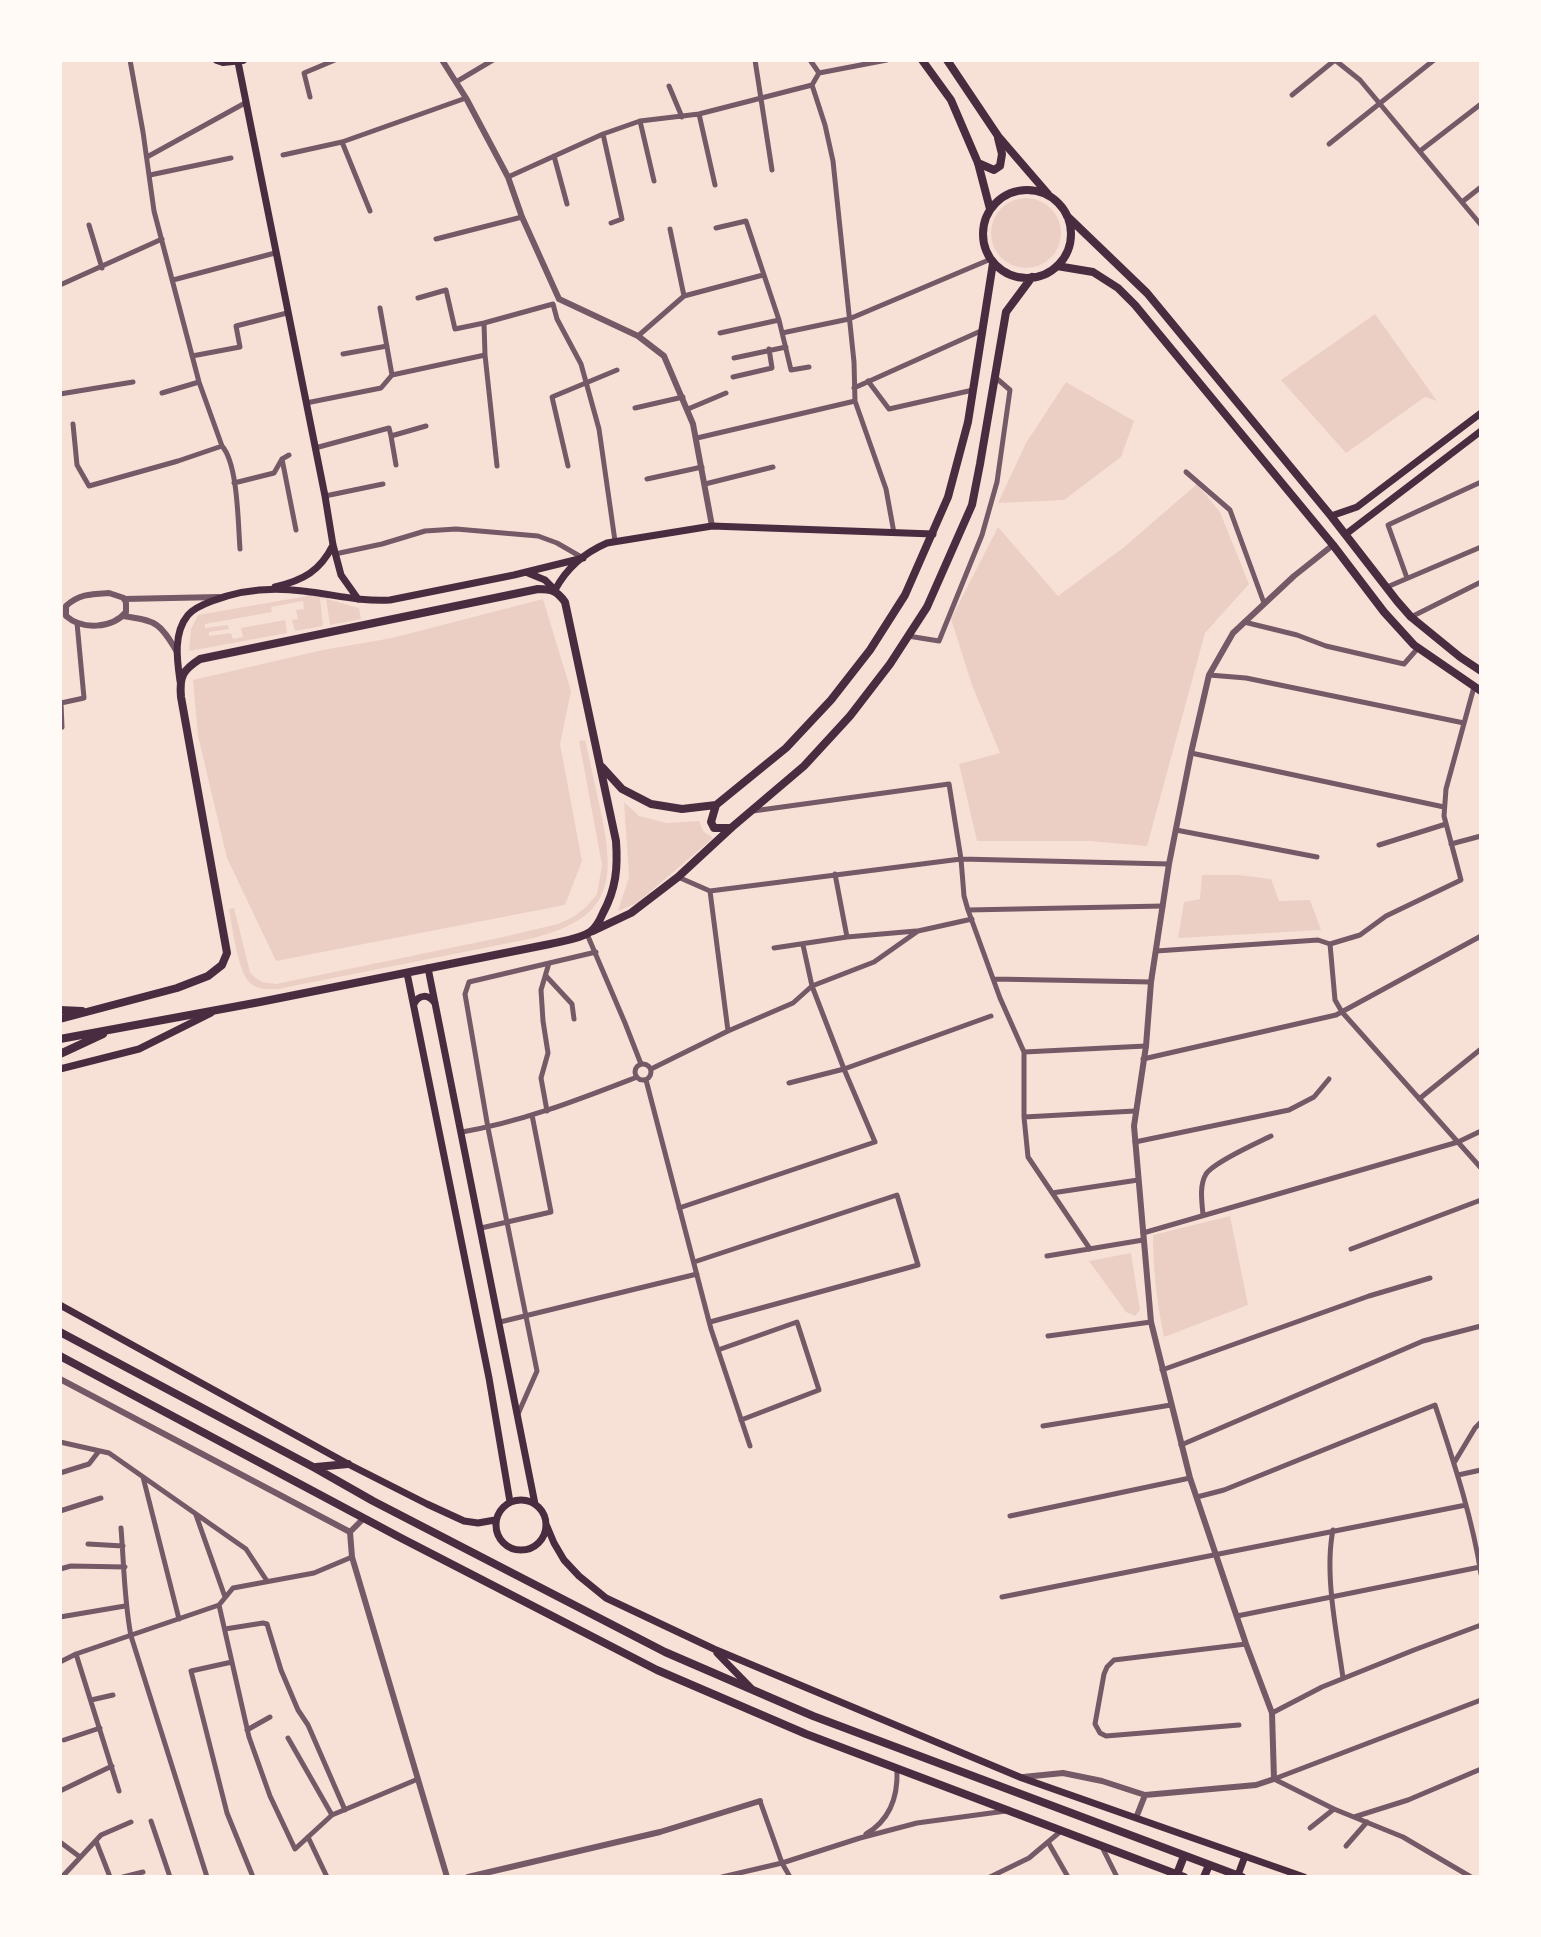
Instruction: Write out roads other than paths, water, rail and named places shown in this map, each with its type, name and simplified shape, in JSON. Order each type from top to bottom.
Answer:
[{"type":"main road","points":[[217,60],[240,61],[245,103],[335,554],[341,575],[358,599]]},
{"type":"main road","points":[[922,60],[951,100],[978,163],[990,209]]},
{"type":"main road","points":[[947,60],[998,136],[1060,205],[1067,216],[1147,294],[1346,534],[1411,617],[1460,657],[1481,670]]},
{"type":"main road","points":[[978,163],[994,170],[1000,166],[1002,154],[998,136]]},
{"type":"main road","points":[[1050,196],[1038,191],[1024,190],[999,199],[990,209],[984,221],[983,234],[985,247],[992,261],[1012,274],[1032,277],[1045,274],[1057,266],[1070,243],[1071,230],[1067,216]]},
{"type":"main road","points":[[601,765],[622,789],[651,804],[682,809],[716,805],[786,748],[831,700],[870,650],[904,595],[948,497],[960,458],[973,390],[992,261]]},
{"type":"main road","points":[[1057,266],[1093,272],[1118,288],[1135,305],[1333,545],[1384,612],[1418,648],[1477,689]]},
{"type":"main road","points":[[60,1039],[260,1002],[590,933],[631,914],[678,878],[730,828],[804,766],[850,716],[890,664],[927,608],[972,505],[1006,312],[1032,277]]},
{"type":"main road","points":[[1331,516],[1357,507],[1481,413]]},
{"type":"main road","points":[[1346,534],[1481,431]]},
{"type":"main road","points":[[555,590],[561,578],[592,550],[615,541],[712,526],[933,534]]},
{"type":"main road","points":[[60,1018],[95,1011],[177,988],[208,976],[222,965],[227,953],[180,682],[177,652],[180,634],[189,614],[202,605],[223,597],[289,584],[309,575],[325,561],[333,544]]},
{"type":"main road","points":[[265,589],[300,590],[373,601],[390,600],[583,558]]},
{"type":"main road","points":[[526,572],[545,580],[565,602],[616,841],[618,864],[615,885],[609,902],[590,933]]},
{"type":"main road","points":[[180,682],[182,675],[190,665],[200,659],[538,589],[555,590]]},
{"type":"main road","points":[[716,805],[711,822],[714,828],[730,828]]},
{"type":"main road","points":[[428,968],[535,1504]]},
{"type":"main road","points":[[407,972],[489,1378],[510,1502]]},
{"type":"main road","points":[[414,1004],[418,998],[423,996],[435,1002]]},
{"type":"main road","points":[[60,1010],[95,1011]]},
{"type":"main road","points":[[60,1069],[139,1049],[217,1010]]},
{"type":"main road","points":[[60,1054],[113,1029]]},
{"type":"main road","points":[[60,1305],[348,1464],[464,1521],[478,1523],[495,1520]]},
{"type":"main road","points":[[60,1332],[315,1467],[373,1501],[665,1652],[878,1741],[1240,1876],[1245,1856]]},
{"type":"main road","points":[[60,1356],[364,1518],[657,1670],[897,1770],[1181,1876],[1184,1856]]},
{"type":"main road","points":[[315,1467],[348,1464]]},
{"type":"main road","points":[[546,1524],[542,1540],[535,1546],[519,1551],[503,1544],[495,1528],[495,1520],[503,1506],[510,1502],[527,1500],[541,1509],[554,1543],[564,1560],[579,1576],[606,1598],[714,1649],[1022,1778],[1304,1877]]},
{"type":"main road","points":[[714,1649],[753,1690]]},
{"type":"main road","points":[[1204,1877],[1209,1865]]},
{"type":"street","points":[[130,60],[154,211],[199,382],[222,446],[228,452],[234,483],[240,549]]},
{"type":"street","points":[[310,97],[304,73],[332,60]]},
{"type":"street","points":[[442,60],[466,98],[508,177],[522,217],[559,299],[638,336],[664,356],[688,410],[697,438],[712,526]]},
{"type":"street","points":[[456,82],[493,60]]},
{"type":"street","points":[[755,60],[772,170]]},
{"type":"street","points":[[810,60],[819,73]]},
{"type":"street","points":[[508,177],[603,134],[640,121],[699,114],[812,85],[819,73],[887,60]]},
{"type":"street","points":[[1292,94],[1335,60],[1360,80],[1481,225]]},
{"type":"street","points":[[1329,144],[1434,60]]},
{"type":"street","points":[[812,85],[825,125],[833,162],[846,271],[855,400],[886,489],[894,533]]},
{"type":"street","points":[[669,86],[682,117]]},
{"type":"street","points":[[283,155],[342,142],[466,98]]},
{"type":"street","points":[[147,157],[245,103]]},
{"type":"street","points":[[1420,151],[1481,104]]},
{"type":"street","points":[[699,114],[715,185]]},
{"type":"street","points":[[640,121],[654,181]]},
{"type":"street","points":[[603,134],[622,219],[610,223]]},
{"type":"street","points":[[342,142],[370,211]]},
{"type":"street","points":[[554,156],[567,204]]},
{"type":"street","points":[[150,175],[231,158]]},
{"type":"street","points":[[1462,202],[1481,187]]},
{"type":"street","points":[[436,239],[522,217]]},
{"type":"street","points":[[716,228],[746,220],[779,320],[791,370],[809,368]]},
{"type":"street","points":[[89,225],[102,268]]},
{"type":"street","points":[[670,230],[684,296]]},
{"type":"street","points":[[60,285],[162,239]]},
{"type":"street","points":[[173,280],[275,253]]},
{"type":"street","points":[[782,333],[849,319],[992,261]]},
{"type":"street","points":[[638,336],[684,296],[763,275]]},
{"type":"street","points":[[418,298],[446,290],[455,329],[553,304],[559,299]]},
{"type":"street","points":[[553,304],[580,364],[599,429],[615,541]]},
{"type":"street","points":[[380,308],[392,375]]},
{"type":"street","points":[[192,356],[240,347],[236,326],[287,313]]},
{"type":"street","points":[[720,333],[779,320]]},
{"type":"street","points":[[484,323],[485,355],[497,466]]},
{"type":"street","points":[[854,388],[983,330]]},
{"type":"street","points":[[343,354],[387,346]]},
{"type":"street","points":[[734,358],[786,347]]},
{"type":"street","points":[[733,376],[772,368],[769,349]]},
{"type":"street","points":[[306,404],[381,388],[392,375],[485,355]]},
{"type":"street","points":[[568,466],[552,397],[617,370]]},
{"type":"street","points":[[908,636],[939,641],[982,535],[997,482],[1010,390],[994,377]]},
{"type":"street","points":[[60,394],[133,381]]},
{"type":"street","points":[[868,381],[889,409],[973,390]]},
{"type":"street","points":[[162,393],[199,382]]},
{"type":"street","points":[[688,410],[726,393]]},
{"type":"street","points":[[635,408],[682,397]]},
{"type":"street","points":[[697,438],[855,400]]},
{"type":"street","points":[[73,424],[77,465],[89,486],[222,446]]},
{"type":"street","points":[[391,436],[426,426]]},
{"type":"street","points":[[315,448],[389,428],[396,465]]},
{"type":"street","points":[[234,483],[274,473],[282,459],[289,455]]},
{"type":"street","points":[[282,459],[296,530]]},
{"type":"street","points":[[647,479],[702,467]]},
{"type":"street","points":[[705,484],[773,467]]},
{"type":"street","points":[[1186,472],[1230,510],[1264,603]]},
{"type":"street","points":[[1407,578],[1388,525],[1481,482]]},
{"type":"street","points":[[325,496],[383,484]]},
{"type":"street","points":[[335,554],[382,544],[424,531],[456,529],[538,536],[557,543],[583,558]]},
{"type":"street","points":[[1274,1779],[1272,1713],[1246,1644],[1190,1478],[1151,1322],[1135,1142],[1135,1111],[1146,1046],[1151,982],[1169,864],[1209,675],[1233,633],[1294,576],[1333,545]]},
{"type":"street","points":[[1387,587],[1481,547]]},
{"type":"street","points":[[1411,617],[1481,582]]},
{"type":"street","points":[[123,616],[127,607],[124,599],[117,594],[109,593],[88,594],[75,598],[68,604],[65,612],[68,618],[77,623],[96,625],[108,624],[123,616],[149,620],[166,633],[177,652]]},
{"type":"street","points":[[124,599],[223,597]]},
{"type":"street","points":[[60,599],[68,604]]},
{"type":"street","points":[[60,622],[68,618]]},
{"type":"street","points":[[1244,622],[1297,635],[1326,646],[1404,664],[1418,648]]},
{"type":"street","points":[[62,727],[61,703],[84,698],[77,623]]},
{"type":"street","points":[[1209,675],[1246,678],[1464,723]]},
{"type":"street","points":[[1156,951],[1318,940],[1330,944],[1360,935],[1386,916],[1461,880],[1443,816],[1446,789],[1464,723],[1477,689]]},
{"type":"street","points":[[1191,753],[1444,807]]},
{"type":"street","points":[[750,811],[950,784],[964,896],[994,980],[1024,1052],[1024,1117],[1028,1157],[1090,1249]]},
{"type":"street","points":[[1380,845],[1446,824]]},
{"type":"street","points":[[1176,830],[1317,856]]},
{"type":"street","points":[[1451,844],[1481,837]]},
{"type":"street","points":[[678,878],[710,891],[961,859],[1169,864]]},
{"type":"street","points":[[835,874],[847,937]]},
{"type":"street","points":[[710,891],[728,1031]]},
{"type":"street","points":[[968,909],[1163,906]]},
{"type":"street","points":[[774,948],[847,937],[918,931],[972,919]]},
{"type":"street","points":[[651,1069],[728,1031],[793,1003],[812,986],[874,962],[918,931]]},
{"type":"street","points":[[590,933],[641,1064]]},
{"type":"street","points":[[1143,1059],[1336,1015],[1481,936]]},
{"type":"street","points":[[1330,944],[1335,1000],[1342,1012],[1481,1168]]},
{"type":"street","points":[[679,1208],[875,1142],[812,986],[803,945]]},
{"type":"street","points":[[518,1414],[537,1371],[488,1128],[465,994],[469,982],[596,952]]},
{"type":"street","points":[[547,1111],[541,1078],[548,1053],[541,990],[549,963]]},
{"type":"street","points":[[546,976],[572,1004],[574,1019]]},
{"type":"street","points":[[994,980],[1151,982]]},
{"type":"street","points":[[789,1083],[844,1069],[991,1016]]},
{"type":"street","points":[[1024,1052],[1146,1046]]},
{"type":"street","points":[[1419,1099],[1481,1049]]},
{"type":"street","points":[[636,1077],[635,1069],[641,1064],[645,1063],[651,1069]]},
{"type":"street","points":[[646,1080],[650,1077],[651,1069]]},
{"type":"street","points":[[462,1132],[488,1128],[547,1111],[636,1077],[646,1080]]},
{"type":"street","points":[[1135,1142],[1289,1110],[1314,1097],[1329,1079]]},
{"type":"street","points":[[646,1080],[710,1322],[750,1446]]},
{"type":"street","points":[[1024,1117],[1135,1111]]},
{"type":"street","points":[[481,1228],[551,1212],[532,1115]]},
{"type":"street","points":[[1047,1256],[1090,1249],[1143,1236],[1203,1215],[1458,1142],[1481,1131]]},
{"type":"street","points":[[1203,1215],[1201,1191],[1207,1173],[1228,1158],[1271,1136]]},
{"type":"street","points":[[1052,1193],[1138,1180]]},
{"type":"street","points":[[694,1262],[897,1196],[918,1265],[710,1322]]},
{"type":"street","points":[[1351,1249],[1481,1200]]},
{"type":"street","points":[[500,1322],[697,1274]]},
{"type":"street","points":[[1162,1370],[1370,1296],[1430,1278]]},
{"type":"street","points":[[718,1350],[797,1322],[819,1390],[741,1420]]},
{"type":"street","points":[[1048,1336],[1151,1322]]},
{"type":"street","points":[[1181,1445],[1423,1341],[1481,1326]]},
{"type":"street","points":[[60,1379],[350,1532]]},
{"type":"street","points":[[1043,1426],[1171,1405]]},
{"type":"street","points":[[1197,1497],[1224,1490],[1435,1405],[1478,1541],[1480,1571],[1237,1616]]},
{"type":"street","points":[[1454,1463],[1481,1422]]},
{"type":"street","points":[[60,1442],[110,1453],[246,1550],[267,1581]]},
{"type":"street","points":[[60,1473],[89,1464],[99,1451]]},
{"type":"street","points":[[1458,1475],[1481,1470]]},
{"type":"street","points":[[143,1477],[179,1619]]},
{"type":"street","points":[[1010,1516],[1190,1478]]},
{"type":"street","points":[[60,1511],[101,1498]]},
{"type":"street","points":[[1002,1596],[1466,1505]]},
{"type":"street","points":[[195,1514],[225,1597]]},
{"type":"street","points":[[364,1518],[350,1532],[352,1557],[447,1877]]},
{"type":"street","points":[[121,1528],[125,1567],[125,1606],[131,1636],[207,1877]]},
{"type":"street","points":[[1333,1530],[1330,1543],[1332,1598],[1343,1678]]},
{"type":"street","points":[[88,1544],[123,1546]]},
{"type":"street","points":[[60,1662],[76,1654],[219,1605],[233,1588],[314,1573],[352,1557]]},
{"type":"street","points":[[60,1569],[71,1566],[125,1567]]},
{"type":"street","points":[[219,1605],[247,1730],[270,1796],[295,1849],[332,1815],[418,1779]]},
{"type":"street","points":[[60,1617],[125,1606]]},
{"type":"street","points":[[225,1629],[267,1624],[281,1670],[345,1810]]},
{"type":"street","points":[[1272,1713],[1343,1678],[1481,1626]]},
{"type":"street","points":[[1239,1725],[1106,1736],[1100,1733],[1095,1724],[1104,1674],[1107,1666],[1114,1660],[1246,1644]]},
{"type":"street","points":[[76,1654],[119,1791]]},
{"type":"street","points":[[232,1662],[191,1671],[227,1813],[254,1877]]},
{"type":"street","points":[[91,1700],[113,1695]]},
{"type":"street","points":[[1022,1778],[1063,1773],[1102,1781],[1145,1795],[1256,1785],[1481,1700]]},
{"type":"street","points":[[247,1730],[270,1717]]},
{"type":"street","points":[[64,1740],[100,1728]]},
{"type":"street","points":[[288,1738],[332,1815]]},
{"type":"street","points":[[60,1791],[112,1766]]},
{"type":"street","points":[[1354,1817],[1408,1800],[1481,1769]]},
{"type":"street","points":[[860,1838],[886,1817],[894,1803],[897,1770]]},
{"type":"street","points":[[1274,1779],[1334,1809],[1402,1837],[1470,1877]]},
{"type":"street","points":[[1136,1818],[1145,1795]]},
{"type":"street","points":[[468,1877],[660,1832],[760,1801],[782,1863],[790,1877]]},
{"type":"street","points":[[1310,1828],[1334,1809]]},
{"type":"street","points":[[722,1877],[782,1863],[860,1838],[917,1823],[1007,1810]]},
{"type":"street","points":[[151,1821],[170,1877]]},
{"type":"street","points":[[62,1877],[101,1835],[131,1822]]},
{"type":"street","points":[[1346,1846],[1367,1822]]},
{"type":"street","points":[[990,1877],[1029,1858],[1061,1831]]},
{"type":"street","points":[[308,1837],[327,1877]]},
{"type":"street","points":[[96,1841],[110,1877]]},
{"type":"street","points":[[60,1842],[80,1857]]},
{"type":"street","points":[[1048,1842],[1068,1877]]},
{"type":"street","points":[[1101,1846],[1116,1877]]},
{"type":"street","points":[[123,1877],[143,1872]]}]
